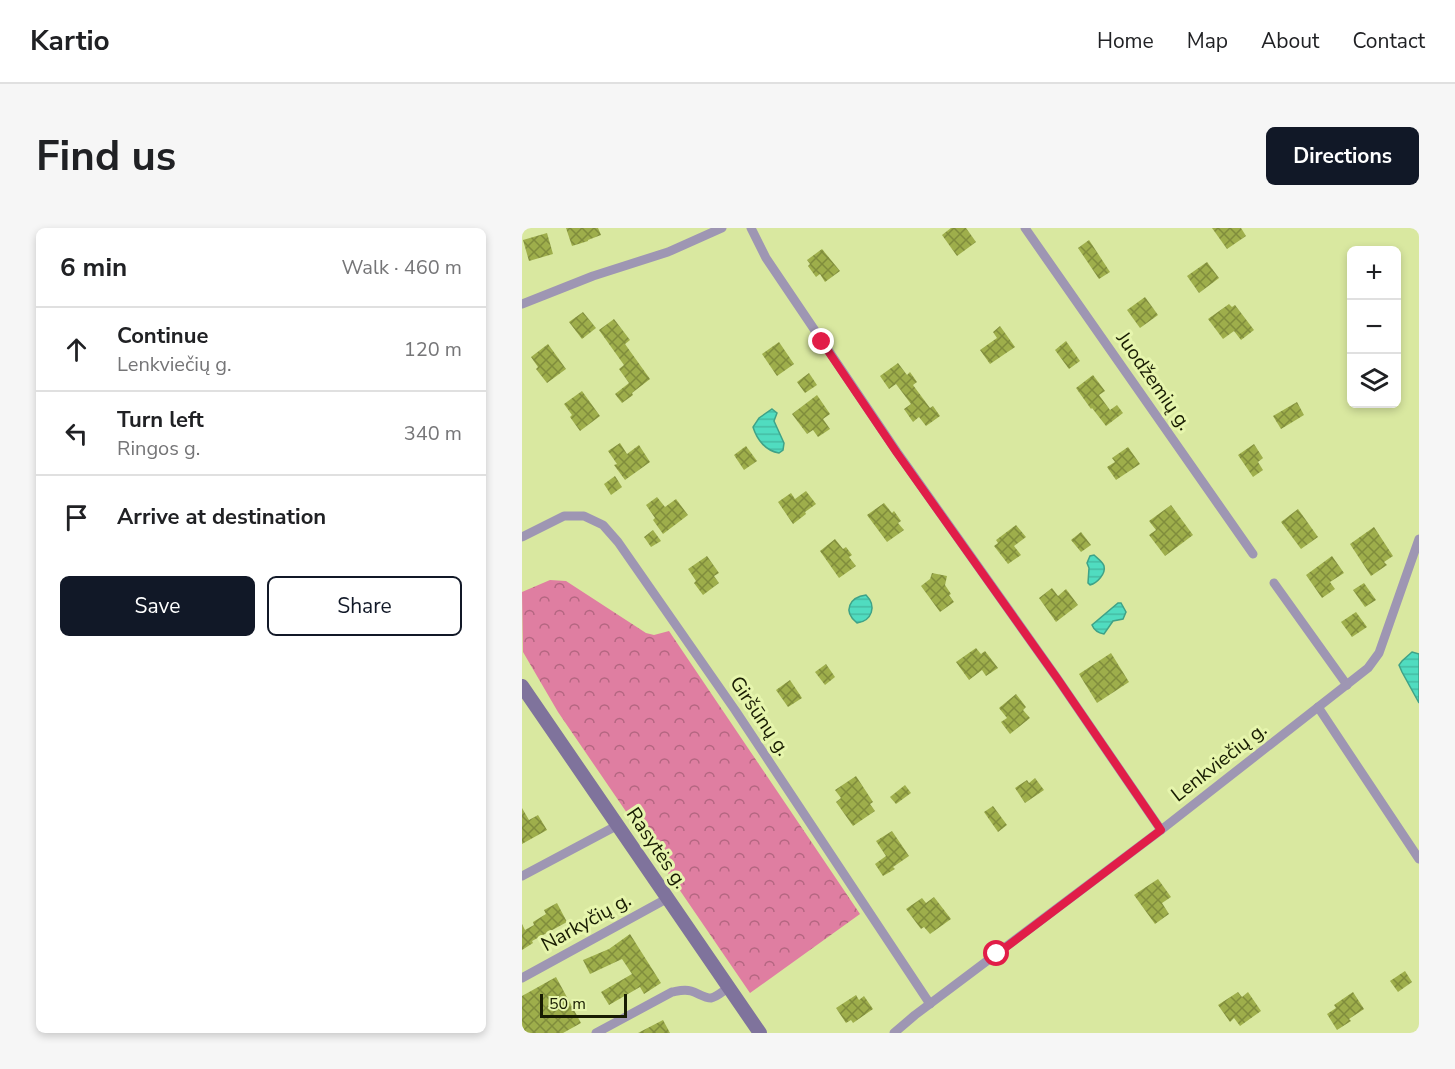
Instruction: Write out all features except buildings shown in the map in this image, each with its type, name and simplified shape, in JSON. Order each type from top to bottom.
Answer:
[{"type":"main road","name":"Rasytės g.","points":[[522,686],[760,1033]]},
{"type":"street","points":[[522,304],[593,276],[668,252],[722,228]]},
{"type":"street","points":[[751,228],[766,258],[897,453],[1057,678],[1161,830]]},
{"type":"street","name":"Juodžemių g.","points":[[1025,228],[1253,554]]},
{"type":"street","name":"Giršūnų g.","points":[[522,537],[564,516],[584,516],[603,525],[618,542],[735,710],[930,1004]]},
{"type":"street","name":"Lenkviečių g.","points":[[894,1033],[1161,830],[1368,668],[1379,654],[1419,539]]},
{"type":"street","points":[[1274,584],[1347,685]]},
{"type":"street","points":[[1318,707],[1419,859]]},
{"type":"street","points":[[522,876],[618,825]]},
{"type":"street","name":"Narkyčių g.","points":[[522,978],[668,898]]},
{"type":"street","points":[[597,1033],[672,992],[683,989],[691,990],[711,998],[728,988]]},
{"type":"green space","points":[[550,580],[566,581],[646,633],[654,635],[669,631],[860,914],[750,993],[558,712],[523,652],[522,592]]},
{"type":"water","points":[[772,409],[777,413],[774,421],[784,443],[783,450],[779,453],[763,444],[753,427],[759,418]]},
{"type":"water","points":[[1094,555],[1104,566],[1104,572],[1090,585],[1087,563],[1090,556]]},
{"type":"water","points":[[866,595],[871,604],[871,612],[866,619],[857,623],[850,614],[850,605],[860,596]]},
{"type":"water","points":[[1118,603],[1121,603],[1126,612],[1123,619],[1113,621],[1104,634],[1096,631],[1092,625]]},
{"type":"water","points":[[1412,652],[1419,654],[1419,703],[1399,665]]},
{"type":"route","points":[[822,342],[1161,830],[997,954]]}]
